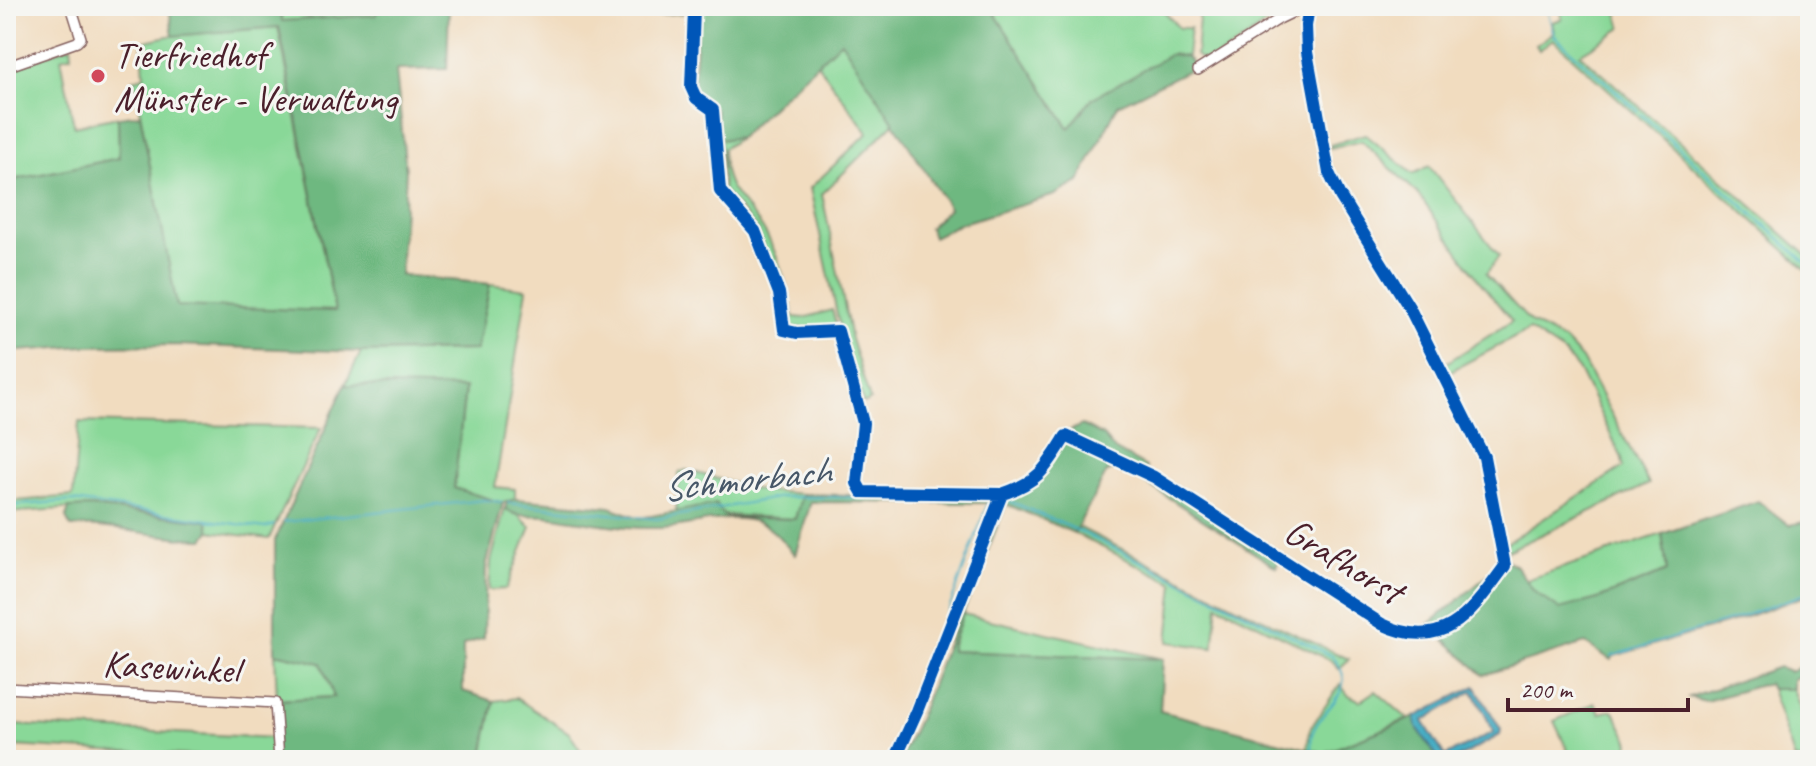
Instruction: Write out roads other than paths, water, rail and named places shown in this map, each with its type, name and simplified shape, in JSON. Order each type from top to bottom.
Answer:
[{"type":"street","points":[[6,67],[77,42],[81,32],[71,6]]},
{"type":"street","points":[[596,6],[610,12],[653,6]]},
{"type":"street","name":"Grafhorst","points":[[687,6],[694,10],[691,87],[696,98],[713,110],[720,191],[755,231],[777,285],[784,330],[797,333],[838,331],[863,423],[857,483],[862,492],[1002,494],[1034,481],[1066,436],[1154,477],[1382,624],[1422,634],[1440,633],[1479,601],[1505,566],[1484,457],[1409,307],[1329,173],[1307,52],[1308,6]]},
{"type":"street","points":[[1198,70],[1279,19],[1308,6]]},
{"type":"street","points":[[895,760],[1002,494]]},
{"type":"street","name":"Kasewinkel","points":[[6,688],[275,703],[279,760]]},
{"type":"water","points":[[1475,686],[1501,730],[1500,735],[1454,760],[1439,760],[1417,727],[1415,717]],"holes":[[[1473,691],[1494,732],[1445,756],[1423,721]]]},
{"type":"waterway","points":[[1546,6],[1554,35],[1638,111]]},
{"type":"waterway","points":[[1641,114],[1810,266]]},
{"type":"waterway","name":"Schmorbach","points":[[508,503],[657,519],[782,497],[990,498]]},
{"type":"waterway","name":"Schmorbach","points":[[1005,499],[1079,531],[1332,656],[1340,668],[1342,688],[1312,734],[1312,760]]},
{"type":"waterway","name":"Schmorbach","points":[[284,522],[484,500],[502,502]]},
{"type":"waterway","points":[[919,691],[989,500]]},
{"type":"waterway","name":"Schmorbach","points":[[6,506],[73,501],[265,528],[274,525]]},
{"type":"waterway","points":[[1612,656],[1732,620],[1810,592]]},
{"type":"waterway","points":[[906,724],[915,699]]},
{"type":"place","name":"Tierfriedhof Münster - Verwaltung","points":[[98,76]]}]
